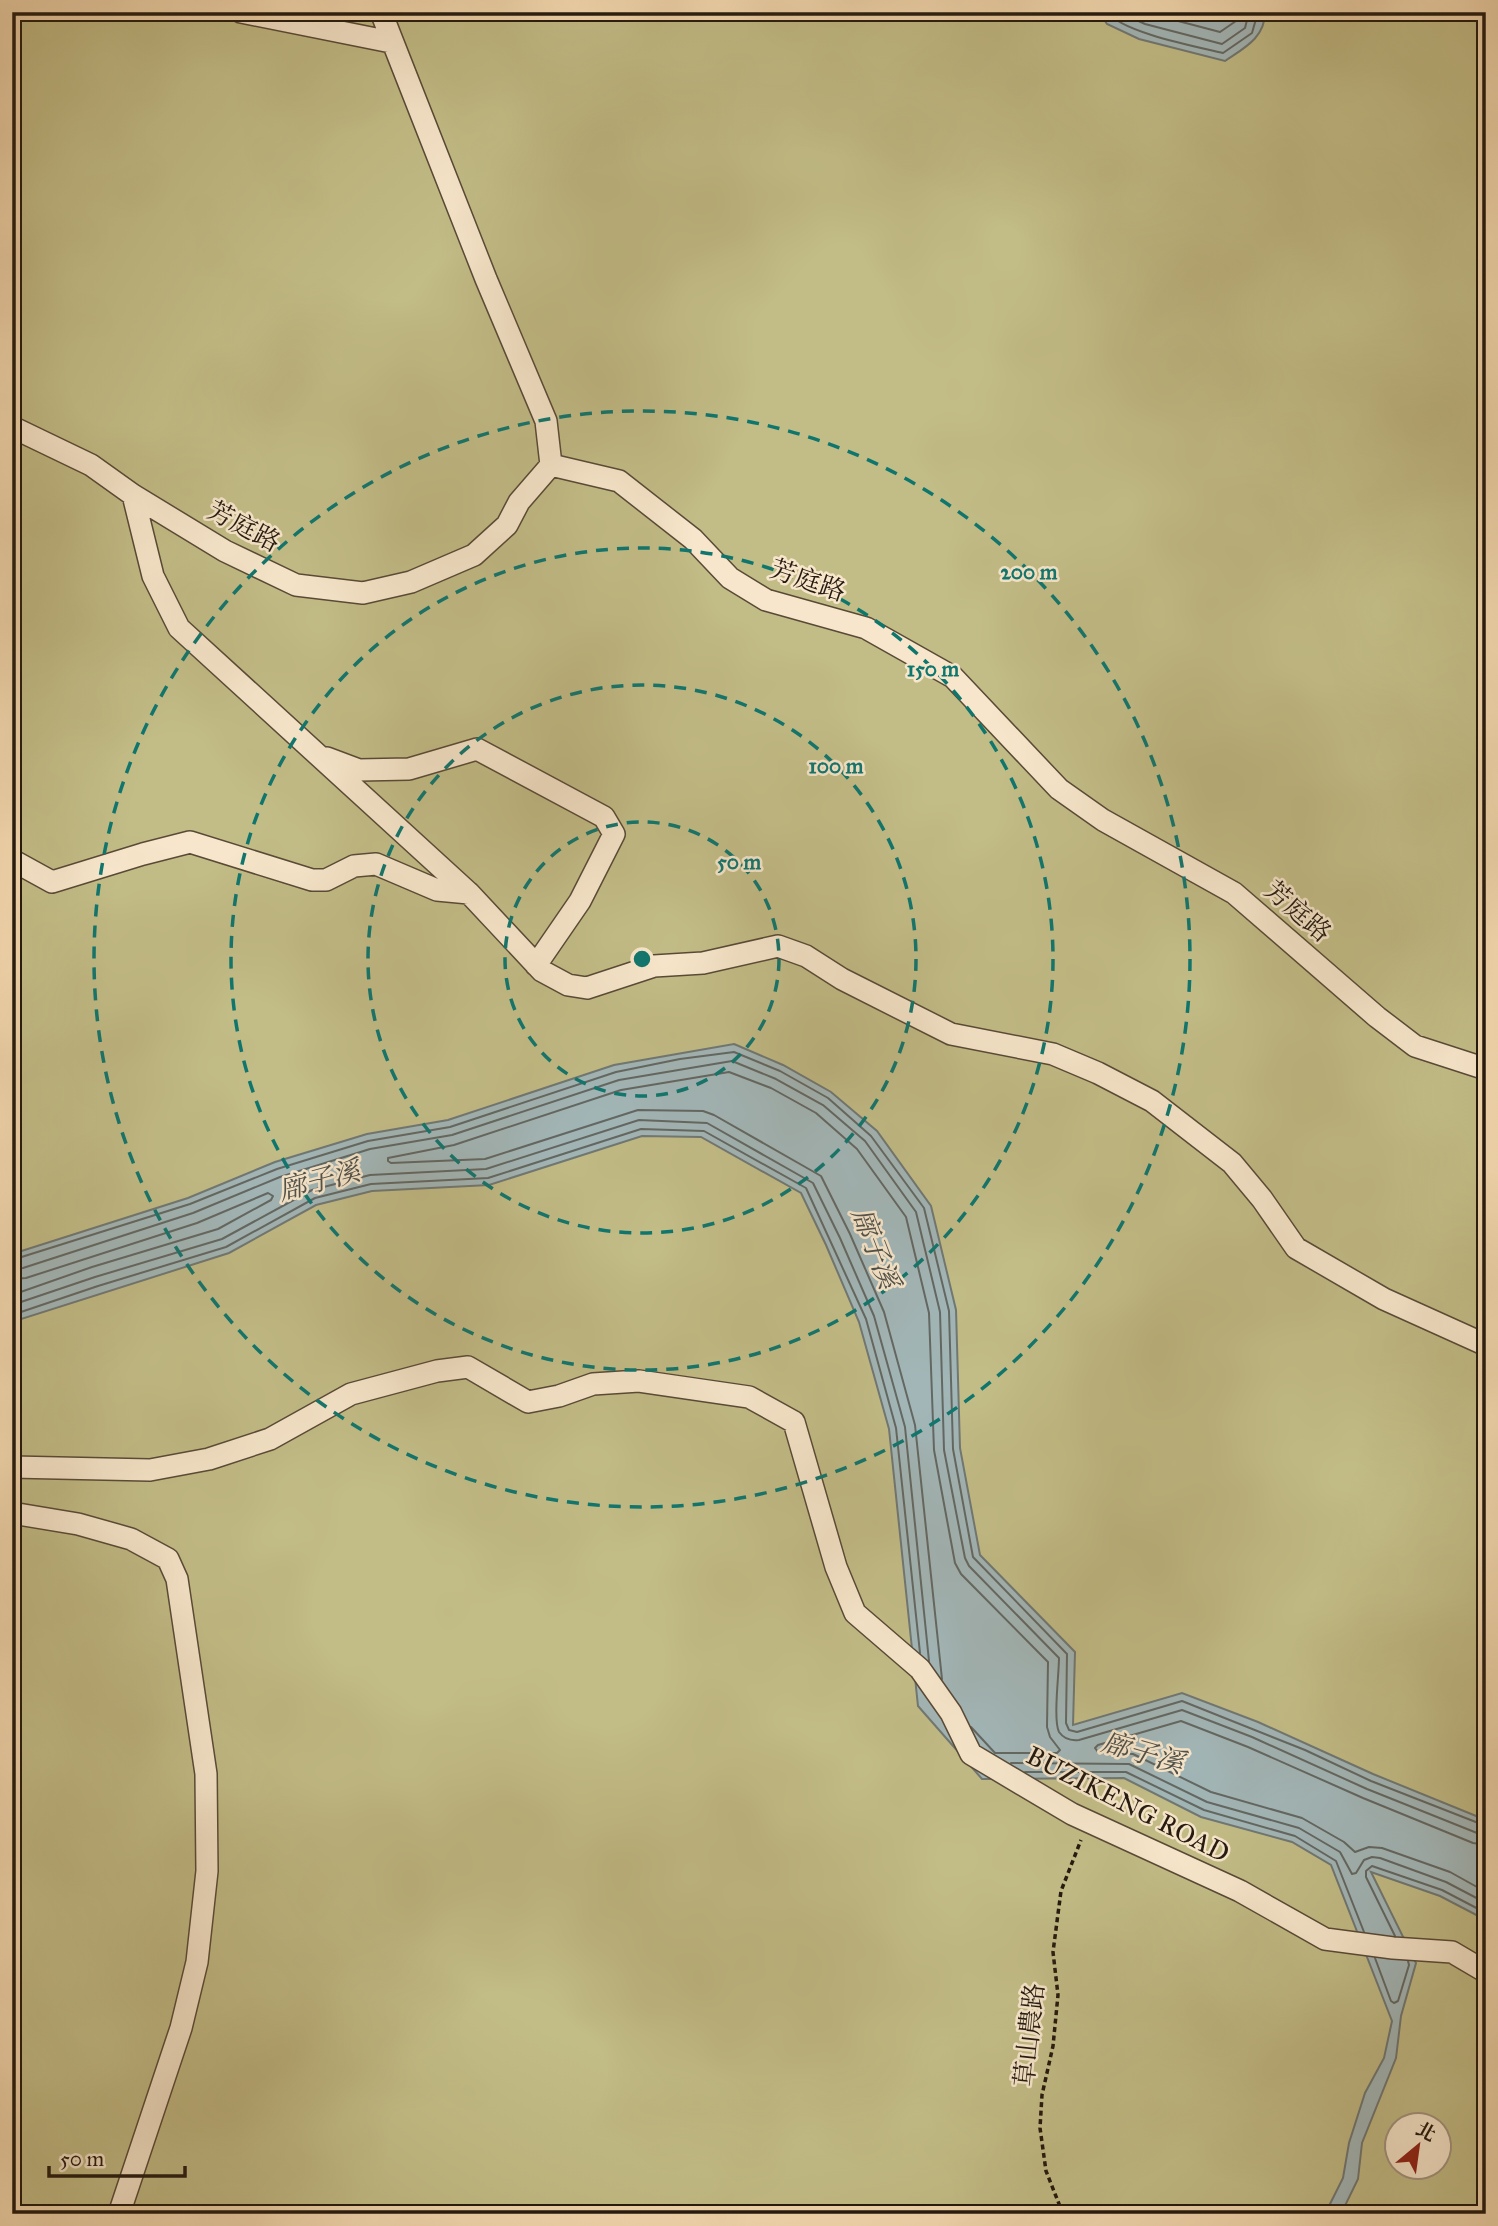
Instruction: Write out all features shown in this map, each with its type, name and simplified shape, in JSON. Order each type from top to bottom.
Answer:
[{"type":"street","points":[[242,12],[391,42]]},
{"type":"street","points":[[381,12],[486,279],[547,421],[551,465]]},
{"type":"street","name":"芳庭路","points":[[12,427],[91,465],[133,495],[225,551],[296,585],[363,593],[411,582],[474,555],[507,524],[519,502],[551,465],[619,481],[693,539],[730,578],[766,600],[866,628],[953,677],[1059,789],[1103,820],[1234,893],[1377,1017],[1415,1045],[1486,1069]]},
{"type":"street","points":[[133,495],[153,576],[179,628],[469,893],[542,971],[568,985],[587,988],[654,966],[703,963],[778,946],[806,956],[842,979],[951,1034],[1053,1054],[1126,1086],[1152,1101],[1232,1163],[1262,1199],[1296,1248],[1384,1299],[1486,1345]]},
{"type":"street","points":[[315,754],[359,770],[409,769],[477,749],[604,817],[614,834],[580,901],[536,965]]},
{"type":"street","points":[[12,860],[52,882],[143,853],[190,842],[312,880],[326,880],[354,866],[376,864],[437,890],[469,893]]},
{"type":"street","name":"BUZIKENG ROAD","points":[[12,1467],[150,1471],[209,1459],[270,1439],[351,1394],[437,1371],[468,1367],[528,1402],[559,1396],[593,1384],[639,1381],[749,1397],[794,1422],[836,1567],[855,1613],[920,1668],[951,1713],[971,1754],[1088,1821],[1240,1891],[1325,1939],[1452,1952],[1486,1972]]},
{"type":"street","points":[[12,1513],[78,1524],[131,1539],[168,1559],[177,1579],[206,1774],[207,1871],[197,1962],[181,2028],[119,2214]]},
{"type":"street","points":[[1452,1952],[1486,1954]]},
{"type":"path","name":"草山農路","points":[[1063,2214],[1046,2171],[1040,2128],[1041,2106],[1058,1994],[1053,1952],[1061,1891],[1088,1821]]},
{"type":"shaded area","points":[[12,12],[1486,12],[1486,2214],[12,2214]]},
{"type":"water","points":[[1099,12],[1265,12],[1257,36],[1225,61],[1139,39],[1107,24]]},
{"type":"water","name":"廍子溪","points":[[734,1044],[783,1065],[831,1092],[877,1131],[931,1206],[956,1310],[960,1448],[980,1555],[1075,1652],[1073,1725],[1182,1693],[1258,1722],[1373,1774],[1486,1820],[1486,1920],[1440,1896],[1371,1872],[1416,1963],[1401,2016],[1396,2058],[1362,2143],[1358,2179],[1341,2214],[1326,2212],[1343,2178],[1349,2143],[1365,2093],[1384,2058],[1392,2021],[1331,1865],[1292,1842],[1201,1817],[1124,1778],[982,1779],[918,1706],[889,1429],[859,1322],[801,1193],[701,1137],[642,1136],[489,1185],[372,1191],[316,1205],[229,1253],[12,1322],[12,1254],[188,1198],[275,1162],[367,1134],[448,1120],[614,1065]]}]
